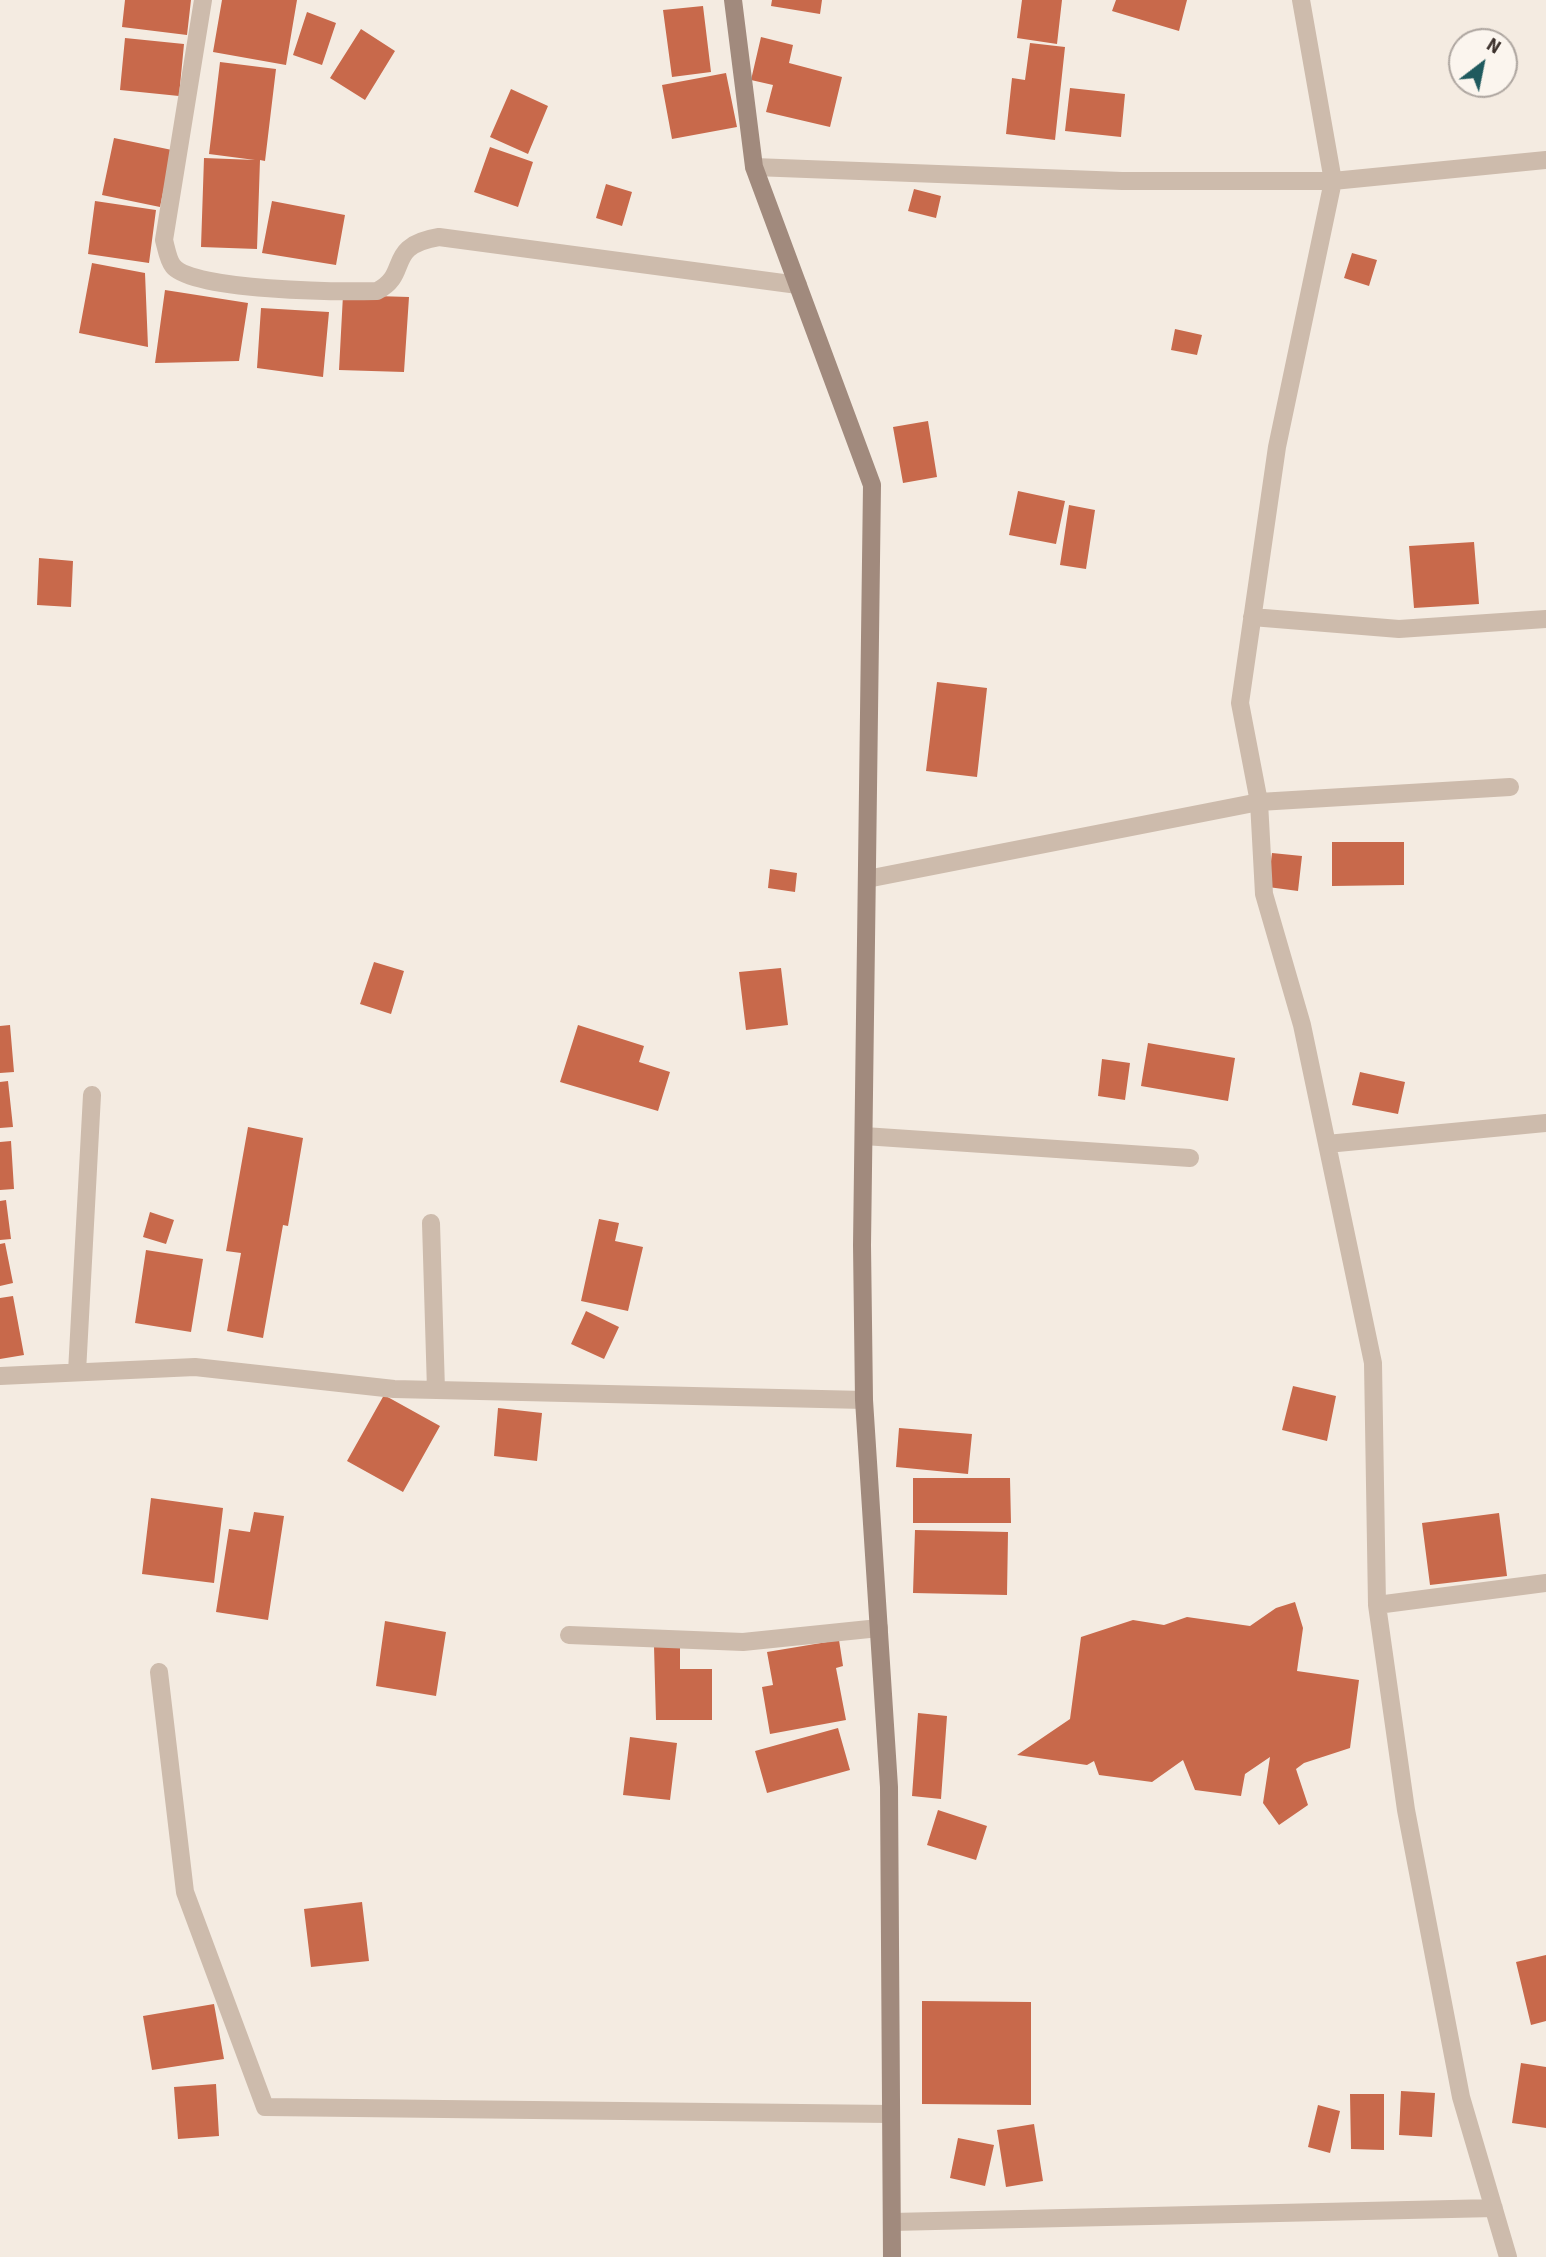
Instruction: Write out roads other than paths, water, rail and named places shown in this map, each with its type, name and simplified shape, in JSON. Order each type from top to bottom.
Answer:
[{"type":"street","points":[[204,0],[164,240],[173,266],[192,278],[268,288],[377,291],[388,285],[404,251],[418,240],[439,237],[798,285]]},
{"type":"street","points":[[733,0],[754,167],[873,485],[864,1136],[864,1400],[889,1787],[892,2257]]},
{"type":"street","points":[[1301,0],[1334,181],[1277,447],[1240,703],[1259,803],[1265,894],[1302,1025],[1373,1363],[1377,1605],[1406,1810],[1461,2097],[1508,2257]]},
{"type":"street","points":[[754,167],[1122,181],[1334,181],[1546,160]]},
{"type":"street","points":[[1252,617],[1399,629],[1546,619]]},
{"type":"street","points":[[867,879],[1259,803],[1510,787]]},
{"type":"street","points":[[76,1372],[92,1095]]},
{"type":"street","points":[[1327,1144],[1546,1124]]},
{"type":"street","points":[[864,1136],[1190,1158]]},
{"type":"street","points":[[431,1223],[436,1390]]},
{"type":"street","points":[[0,1376],[195,1367],[394,1389],[864,1400]]},
{"type":"street","points":[[1377,1605],[1546,1583]]},
{"type":"street","points":[[569,1635],[743,1642],[879,1628]]},
{"type":"street","points":[[159,1672],[185,1892],[265,2107],[891,2114]]},
{"type":"street","points":[[892,2222],[1494,2208]]}]
